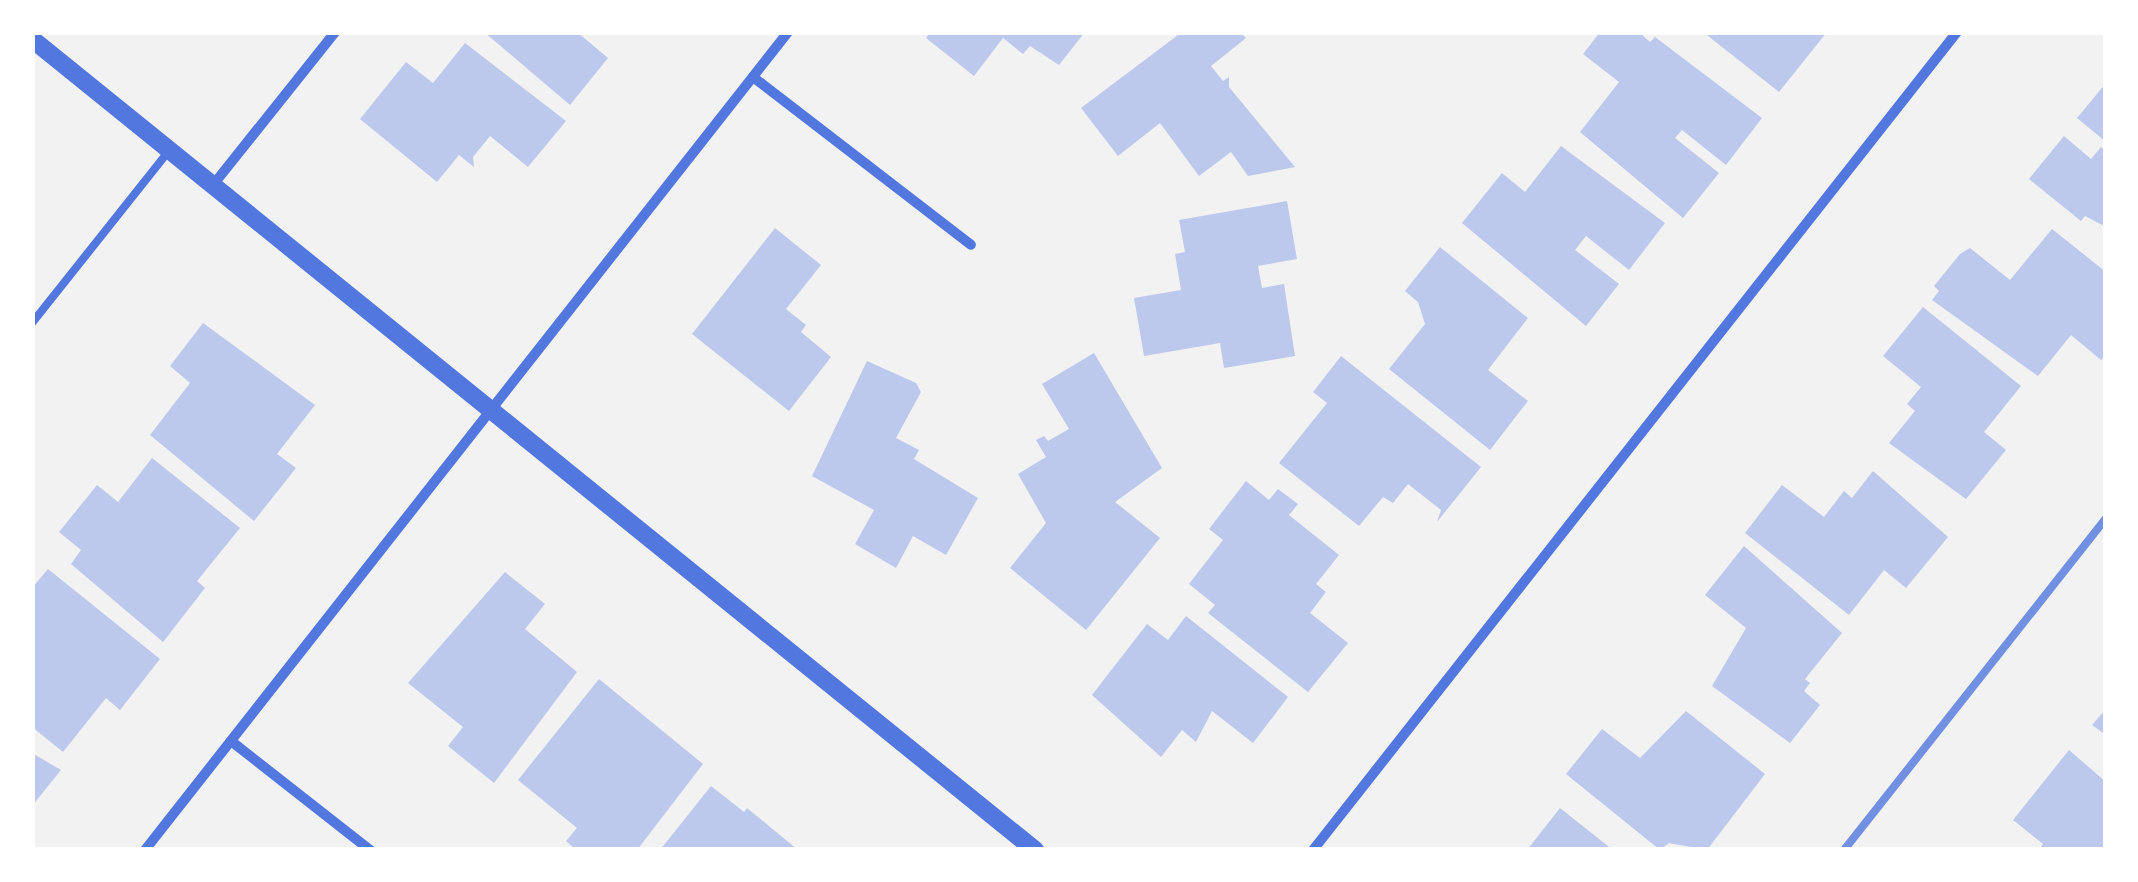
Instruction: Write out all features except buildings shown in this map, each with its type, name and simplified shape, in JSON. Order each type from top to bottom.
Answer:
[{"type":"street","points":[[214,185],[336,32]]},
{"type":"street","points":[[145,850],[788,32]]},
{"type":"street","points":[[1313,850],[1957,32]]},
{"type":"street","points":[[32,39],[1035,850]]},
{"type":"street","points":[[753,77],[971,246]]},
{"type":"street","points":[[232,741],[370,850]]},
{"type":"lane","points":[[32,322],[169,151]]},
{"type":"railway","points":[[1844,850],[2106,518]]}]
